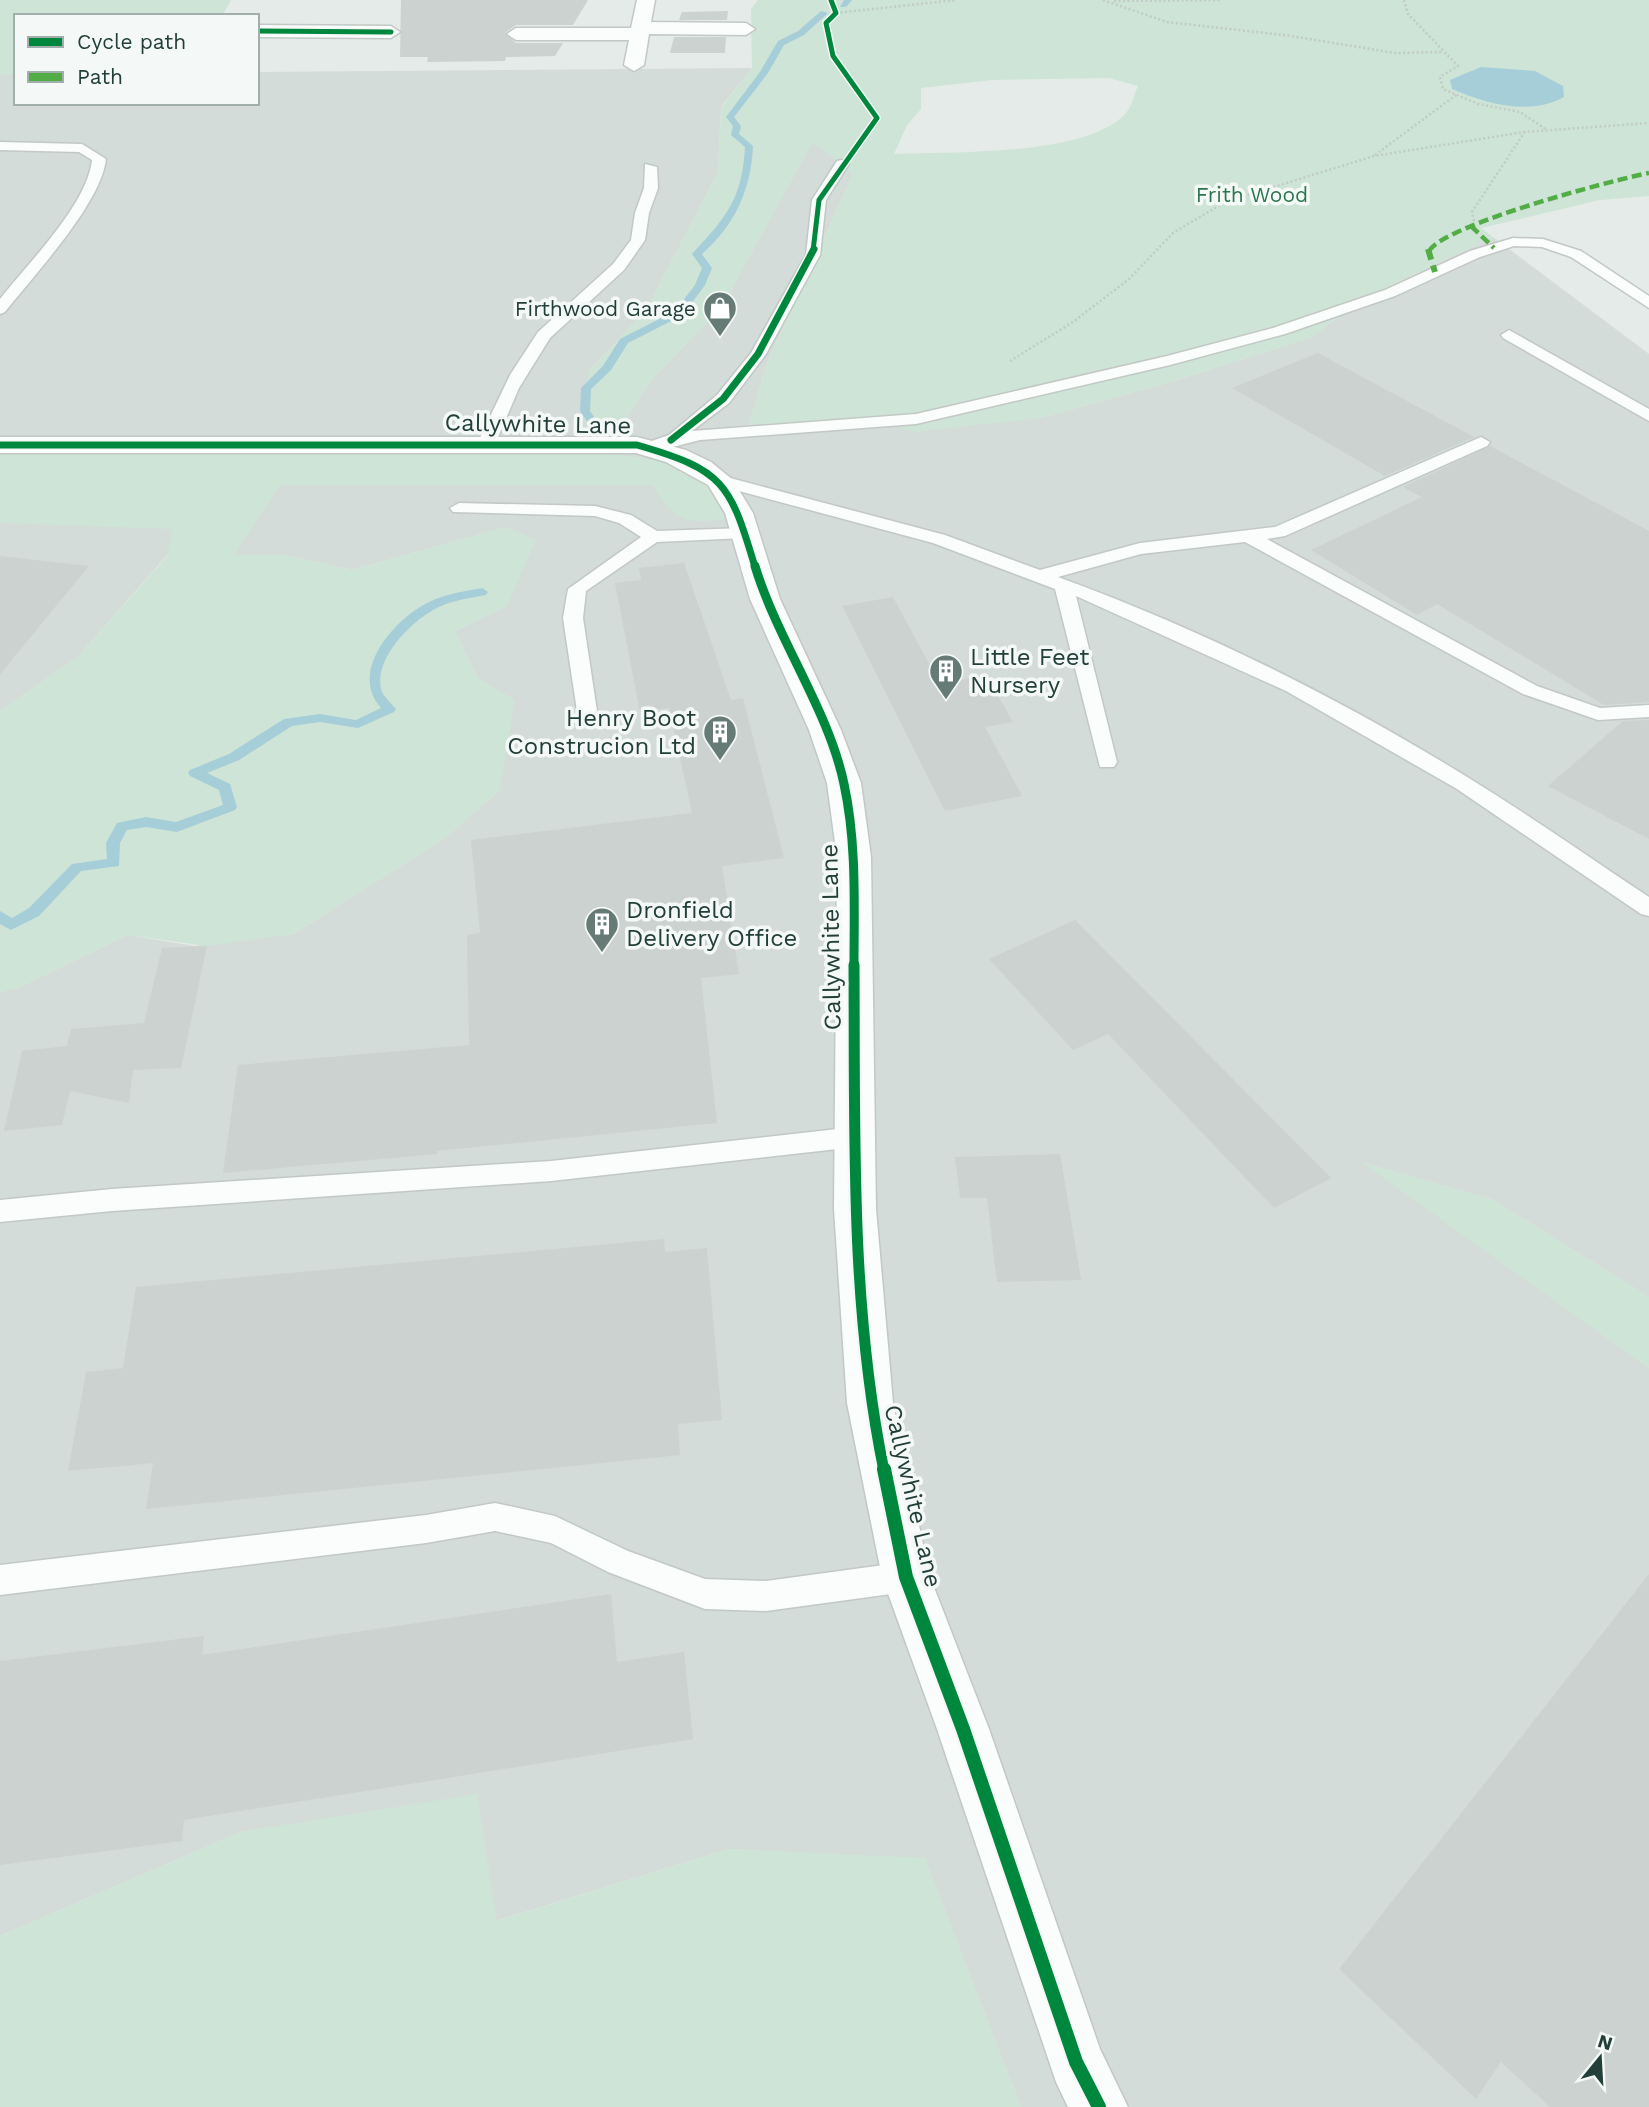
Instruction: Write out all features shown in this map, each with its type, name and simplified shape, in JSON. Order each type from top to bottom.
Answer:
[{"type":"street","points":[[634,65],[646,0]]},
{"type":"street","points":[[353,31],[362,11]]},
{"type":"street","points":[[516,34],[746,29]]},
{"type":"street","points":[[259,31],[391,32]]},
{"type":"street","name":"Callywhite Lane","points":[[0,444],[660,444],[719,480],[739,513],[765,599],[825,730],[844,783],[853,857],[855,1209],[870,1404],[906,1577],[963,1729],[1076,2062],[1100,2107]]},
{"type":"lane","points":[[0,146],[82,148],[99,159],[97,178],[74,215],[0,309]]},
{"type":"lane","points":[[660,444],[700,420],[723,399],[758,354],[813,255],[819,200],[842,164]]},
{"type":"lane","points":[[486,444],[509,387],[545,334],[611,273],[638,239],[643,210],[653,189],[650,167]]},
{"type":"lane","points":[[660,444],[700,435],[916,419],[1013,397],[1279,331],[1390,293],[1475,254],[1513,242],[1543,243],[1576,254],[1649,303]]},
{"type":"lane","points":[[1509,335],[1649,416]]},
{"type":"lane","points":[[1040,576],[1140,549],[1279,532],[1481,442]]},
{"type":"lane","points":[[719,480],[939,539],[1101,599],[1293,687],[1464,784],[1649,908]]},
{"type":"lane","points":[[459,508],[595,511],[625,519],[653,537]]},
{"type":"lane","points":[[587,711],[573,618],[577,589],[653,537],[745,533]]},
{"type":"lane","points":[[1248,536],[1530,690],[1598,714],[1649,711]]},
{"type":"lane","points":[[1063,585],[1107,762]]},
{"type":"lane","points":[[0,1211],[112,1200],[551,1171],[855,1137]]},
{"type":"lane","points":[[0,1580],[426,1529],[495,1517],[555,1530],[619,1562],[705,1594],[766,1597],[906,1577]]},
{"type":"path","points":[[836,13],[956,0]]},
{"type":"path","points":[[1103,0],[1167,22],[1291,36],[1395,53],[1443,52]]},
{"type":"path","points":[[1108,1],[1222,0]]},
{"type":"path","points":[[1404,0],[1409,14],[1458,66],[1440,77],[1443,89],[1478,104],[1520,111],[1547,130]]},
{"type":"path","points":[[1374,156],[1456,95]]},
{"type":"path","points":[[1006,364],[1073,322],[1129,279],[1173,233],[1224,202],[1374,156],[1524,132],[1649,123]]},
{"type":"path","points":[[1475,225],[1472,212],[1524,132]]},
{"type":"shaded area","points":[[752,68],[721,107],[718,172],[647,309],[588,372],[621,426],[652,379],[721,308],[813,141],[853,174],[767,363],[749,425],[866,418],[1040,418],[1174,381],[1312,337],[1359,300],[1493,237],[1649,354],[1649,1297],[1493,1200],[1364,1163],[1649,1368],[1649,2107],[1021,2107],[925,1859],[729,1849],[496,1921],[477,1795],[241,1832],[0,1936],[0,992],[20,987],[127,935],[195,946],[293,934],[445,838],[500,790],[477,677],[455,631],[507,606],[506,527],[352,570],[284,555],[167,555],[78,657],[0,711],[0,74],[14,74],[14,105],[259,105],[259,72]]},
{"type":"green space","points":[[0,0],[231,0],[223,14],[14,14],[14,74],[0,74]]},
{"type":"green space","name":"Frith Wood","points":[[758,0],[1649,0],[1649,196],[1600,200],[1481,228],[1493,237],[1359,300],[1312,337],[1174,381],[1040,418],[915,432],[866,418],[749,425],[767,363],[853,174],[813,142],[721,308],[652,379],[621,426],[590,416],[588,372],[647,309],[718,172],[721,108],[752,68],[751,9]],"holes":[[[1109,78],[1138,86],[1124,115],[1105,128],[1079,138],[1049,145],[981,152],[894,154],[907,125],[921,109],[921,88],[992,80]]]},
{"type":"green space","points":[[605,453],[655,460],[706,477],[726,519],[700,521],[682,518],[667,506],[652,485],[280,485],[234,555],[284,555],[352,570],[506,527],[536,540],[507,606],[455,631],[477,677],[515,700],[500,790],[445,838],[293,934],[207,946],[127,935],[20,987],[0,992],[0,711],[78,657],[167,556],[172,529],[0,523],[0,454]]},
{"type":"green space","points":[[1361,1162],[1493,1200],[1649,1297],[1649,1368]]},
{"type":"green space","points":[[477,1794],[497,1921],[729,1849],[925,1858],[1021,2107],[0,2107],[0,1936],[241,1832]]},
{"type":"water","points":[[1481,67],[1535,71],[1563,86],[1564,97],[1537,106],[1508,106],[1452,89],[1450,80]]},
{"type":"building","points":[[401,0],[588,0],[573,25],[516,25],[505,33],[516,43],[563,43],[555,56],[506,57],[505,61],[427,62],[428,57],[400,57]]},
{"type":"building","points":[[728,11],[727,20],[679,20],[682,12]]},
{"type":"building","points":[[674,37],[726,37],[725,53],[670,53]]},
{"type":"building","points":[[1318,353],[1474,437],[1385,476],[1232,388]]},
{"type":"building","points":[[1490,446],[1649,531],[1649,702],[1604,705],[1437,604],[1417,615],[1311,550],[1422,497],[1403,487]]},
{"type":"building","points":[[0,556],[89,566],[0,674]]},
{"type":"building","points":[[684,563],[731,700],[743,698],[784,858],[722,866],[739,974],[701,978],[717,1123],[437,1151],[437,1154],[223,1173],[238,1065],[469,1045],[467,935],[480,933],[471,840],[692,813],[669,708],[640,712],[615,583],[641,580],[639,568]]},
{"type":"building","name":"Little Feet Nursery","points":[[893,597],[940,684],[986,675],[1013,722],[985,727],[1022,796],[945,811],[842,606]]},
{"type":"building","points":[[1649,720],[1649,839],[1548,786],[1623,721]]},
{"type":"building","points":[[1075,920],[1331,1178],[1274,1208],[1108,1034],[1073,1050],[989,959]]},
{"type":"building","points":[[207,946],[181,1068],[133,1070],[129,1103],[70,1091],[62,1125],[4,1131],[22,1051],[67,1046],[71,1029],[144,1023],[162,948]]},
{"type":"building","points":[[1060,1154],[1081,1280],[997,1282],[987,1198],[960,1198],[955,1157]]},
{"type":"building","points":[[664,1239],[665,1252],[707,1248],[722,1420],[678,1424],[680,1455],[146,1509],[153,1463],[68,1471],[86,1372],[123,1368],[136,1287]]},
{"type":"building","points":[[1649,1574],[1649,2107],[1550,2107],[1501,2062],[1476,2099],[1339,1969]]},
{"type":"building","points":[[611,1594],[617,1662],[684,1652],[693,1739],[184,1820],[182,1841],[0,1865],[0,1661],[204,1636],[202,1655]]},
{"type":"waterway","points":[[843,5],[848,0]]},
{"type":"waterway","points":[[595,425],[585,411],[586,388],[607,368],[624,341],[679,313],[700,285],[707,268],[697,254],[719,232],[736,206],[746,177],[749,146],[735,135],[737,126],[730,117],[764,73],[781,43],[801,33],[824,13]]},
{"type":"waterway","points":[[0,916],[11,925],[34,912],[77,867],[114,863],[113,843],[122,826],[146,822],[177,827],[230,807],[225,787],[195,773],[234,757],[289,722],[320,718],[358,724],[389,709],[377,694],[374,680],[383,654],[402,628],[435,604],[482,592]]},
{"type":"marked path","points":[[1435,272],[1428,249],[1454,236],[1536,203],[1649,173]]},
{"type":"marked path","points":[[1471,226],[1494,248]]},
{"type":"cycle path","points":[[671,440],[700,420],[723,399],[758,354],[813,255],[819,200],[877,118],[833,56],[826,23],[836,13],[831,0]]},
{"type":"cycle path","points":[[259,31],[391,32]]},
{"type":"cycle path","points":[[0,445],[637,445],[676,456],[719,480],[739,513],[765,599],[825,730],[844,783],[854,857],[855,1209],[870,1403],[906,1577],[963,1729],[1076,2062],[1099,2107]]},
{"type":"place","name":"Firthwood Garage","points":[[720,338]]},
{"type":"place","name":"Little Feet Nursery","points":[[946,701]]},
{"type":"place","name":"Henry Boot Construcion Ltd","points":[[720,762]]},
{"type":"place","name":"Dronfield Delivery Office","points":[[602,954]]}]
